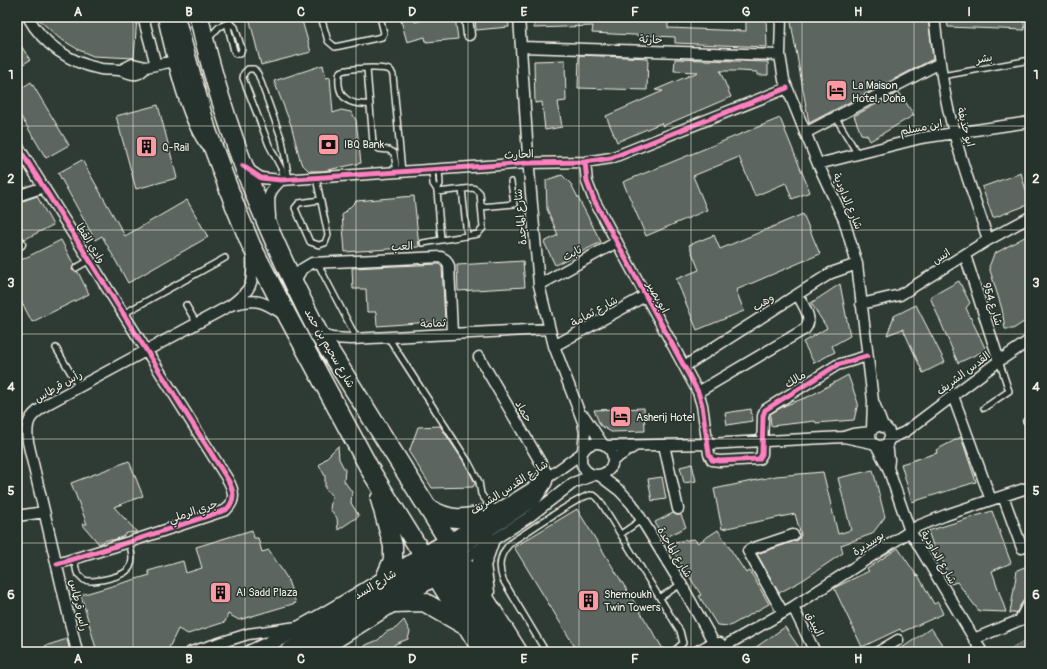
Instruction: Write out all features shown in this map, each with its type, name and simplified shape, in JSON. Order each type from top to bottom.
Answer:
[{"type":"highway","name":"شارع سحيم بن حمد","points":[[199,17],[205,46],[243,166],[268,229],[293,284],[319,334],[427,507],[442,559],[466,626],[483,652]]},
{"type":"highway","name":"شارع سحيم بن حمد","points":[[174,29],[215,153],[252,245],[288,317],[372,473],[442,559],[488,603],[518,652]]},
{"type":"highway","points":[[340,412],[360,430],[499,652]]},
{"type":"highway","points":[[372,473],[388,522],[393,546],[393,560],[386,576]]},
{"type":"highway","points":[[289,652],[322,642],[532,498],[546,479]]},
{"type":"highway","points":[[427,507],[440,516],[454,519],[492,512]]},
{"type":"highway","points":[[488,603],[482,580],[481,565],[490,542]]},
{"type":"highway","points":[[395,603],[424,602],[466,626]]},
{"type":"main road","name":"شارع السد","points":[[322,642],[386,576],[442,559]]},
{"type":"main road","name":"شارع السد","points":[[251,652],[322,642],[395,603],[442,559]]},
{"type":"street","points":[[28,17],[42,37],[69,58],[90,66],[121,70],[133,64],[151,66],[174,61]]},
{"type":"street","points":[[143,17],[151,66]]},
{"type":"street","name":"شارع سحيم بن حمد","points":[[163,17],[174,29],[174,61],[196,129],[206,145],[215,153]]},
{"type":"street","points":[[467,17],[469,35]]},
{"type":"street","name":"شارع الماجدة","points":[[519,17],[528,163],[539,286],[554,346],[579,409],[584,427],[582,452]]},
{"type":"street","name":"شارع الداودية","points":[[781,17],[780,56],[782,73],[818,164],[844,220],[857,264],[873,401],[872,431]]},
{"type":"street","name":"ابو حذيفة","points":[[934,17],[942,76],[954,133],[988,240]]},
{"type":"street","name":"حارثة","points":[[522,47],[780,56]]},
{"type":"street","points":[[806,134],[940,62]]},
{"type":"street","name":"الحارث","points":[[243,166],[261,178],[285,180],[528,163],[585,162],[611,158],[787,88]]},
{"type":"street","name":"ابن مسلم","points":[[818,164],[920,138],[1030,122]]},
{"type":"street","name":"وادي القطا","points":[[17,145],[146,351]]},
{"type":"street","name":"ابو بصير","points":[[585,162],[590,190],[645,296],[698,392],[702,405],[708,454],[712,460],[726,461],[759,459],[762,454],[763,441]]},
{"type":"street","points":[[268,229],[270,219],[269,196],[275,186],[285,180]]},
{"type":"street","points":[[17,196],[44,187]]},
{"type":"street","name":"انس","points":[[861,304],[900,295],[988,240],[1030,217]]},
{"type":"street","name":"ثابت","points":[[539,286],[617,242]]},
{"type":"street","name":"رأس قرطاس","points":[[57,564],[28,442],[27,424],[30,417],[38,410],[79,387],[231,305],[247,293],[251,285],[252,245]]},
{"type":"street","name":"شارع 954","points":[[965,255],[999,361]]},
{"type":"street","name":"العب","points":[[293,284],[302,269],[318,262],[435,256],[444,258],[448,263],[449,269],[452,334]]},
{"type":"street","name":"وهب","points":[[685,366],[831,273],[857,264]]},
{"type":"street","points":[[698,392],[804,329],[808,324],[809,316],[798,295]]},
{"type":"street","name":"شارع ثمامة","points":[[554,346],[645,296]]},
{"type":"street","name":"رأس قرطاس","points":[[231,305],[257,301],[268,304],[288,317]]},
{"type":"street","name":"ثمامة","points":[[319,334],[338,339],[357,339],[549,329]]},
{"type":"street","name":"القدس الشريف","points":[[886,434],[897,436],[911,427],[999,361],[1030,340]]},
{"type":"street","name":"جري الرملي","points":[[57,564],[74,560],[226,510],[231,505],[234,493],[228,480],[146,351]]},
{"type":"street","name":"مالك","points":[[763,441],[763,416],[765,410],[837,365],[867,356]]},
{"type":"street","name":"حماد","points":[[479,357],[546,479]]},
{"type":"street","points":[[953,396],[991,500]]},
{"type":"street","name":"شارع الداودية","points":[[873,401],[886,434],[889,451],[888,468]]},
{"type":"street","name":"شارع الماجدة","points":[[579,409],[604,444]]},
{"type":"street","points":[[596,475],[582,466],[580,460],[582,452],[591,444],[635,446],[844,437],[872,431],[877,427],[886,434],[882,446],[844,437]]},
{"type":"street","points":[[872,431],[870,438],[874,444]]},
{"type":"street","points":[[442,559],[490,542],[529,517],[573,483],[596,475],[610,468],[613,460],[612,453],[604,444]]},
{"type":"street","name":"شارع الداودية","points":[[874,444],[888,468],[910,531],[982,652]]},
{"type":"street","points":[[664,445],[678,510]]},
{"type":"street","points":[[613,460],[635,446]]},
{"type":"street","name":"شارع القدس الشريف","points":[[442,559],[492,512],[546,479],[582,452]]},
{"type":"street","name":"شارع الماجدة","points":[[596,475],[625,496],[681,584],[718,649]]},
{"type":"street","name":"بوسديرة","points":[[696,652],[718,649],[730,643],[793,607],[910,531],[946,515],[1030,487]]},
{"type":"street","points":[[1003,496],[1022,548]]},
{"type":"street","points":[[17,516],[44,512]]},
{"type":"street","points":[[783,613],[748,551],[751,548],[793,535]]},
{"type":"street","name":"راس قرطاس","points":[[57,564],[77,652]]},
{"type":"street","points":[[1020,620],[1026,608],[1030,606]]},
{"type":"street","name":"البيدق","points":[[793,607],[815,652]]},
{"type":"street","points":[[974,639],[1030,616]]},
{"type":"street","name":"شارع السد","points":[[191,652],[248,634],[322,642]]},
{"type":"street","points":[[878,652],[898,640]]},
{"type":"lane","points":[[322,17],[328,41],[335,47],[382,37],[384,33],[380,17]]},
{"type":"lane","points":[[205,46],[215,31],[230,21]]},
{"type":"lane","points":[[230,21],[236,27],[242,49],[240,54],[236,54],[234,51],[228,27],[230,21]]},
{"type":"lane","name":"بشر","points":[[942,76],[1030,60]]},
{"type":"lane","points":[[370,104],[357,105],[345,99],[340,92],[338,78],[340,72],[344,70],[386,68],[393,73],[400,172]]},
{"type":"lane","points":[[248,69],[254,70],[258,74],[282,140],[285,180],[282,170],[269,145],[243,78],[244,73],[248,69]]},
{"type":"lane","points":[[367,69],[374,145],[379,149],[389,150],[394,153],[400,172]]},
{"type":"lane","points":[[839,123],[857,153]]},
{"type":"lane","points":[[436,169],[433,184],[437,191],[441,240]]},
{"type":"lane","points":[[316,178],[328,235],[325,243],[319,245],[313,244],[309,239],[295,208],[297,203],[320,200]]},
{"type":"lane","points":[[481,207],[514,204],[512,182]]},
{"type":"lane","points":[[423,243],[478,234],[482,231],[480,193],[477,190],[473,188],[437,191]]},
{"type":"lane","points":[[462,189],[467,236]]},
{"type":"lane","points":[[123,314],[225,258]]},
{"type":"lane","points":[[76,268],[90,260]]},
{"type":"lane","points":[[318,262],[357,339]]},
{"type":"lane","points":[[186,304],[197,324]]},
{"type":"lane","points":[[388,337],[469,463],[479,482],[481,494],[492,512]]},
{"type":"lane","points":[[56,348],[79,387]]},
{"type":"lane","points":[[984,408],[1009,391],[999,361]]},
{"type":"lane","points":[[546,652],[503,580],[499,570],[500,559],[505,548],[579,499],[591,495],[596,496],[600,501],[661,597],[682,636],[682,645],[673,652]]},
{"type":"lane","points":[[621,534],[641,520]]},
{"type":"lane","points":[[74,560],[77,573],[84,580],[98,581],[110,578],[127,572],[130,568],[132,562],[129,542]]},
{"type":"lane","points":[[661,597],[681,584]]},
{"type":"building","points":[[36,17],[137,17],[134,58],[93,56],[79,50],[59,38]]},
{"type":"building","points":[[249,17],[301,17],[311,52],[261,65]]},
{"type":"building","points":[[400,17],[414,17],[415,22],[436,17],[455,17],[458,39],[426,42],[425,37],[407,42]]},
{"type":"building","points":[[475,17],[508,17],[509,27],[476,30]]},
{"type":"building","points":[[534,17],[668,17],[668,28],[746,31],[746,17],[766,17],[767,47],[675,43],[675,37],[592,33],[593,26],[534,28]]},
{"type":"building","name":"La Maison Hotel, Doha","points":[[790,17],[928,17],[933,59],[809,123]]},
{"type":"building","points":[[946,17],[1023,17],[1025,30],[948,27]]},
{"type":"building","points":[[17,39],[30,60],[17,68]]},
{"type":"building","points":[[579,55],[648,58],[647,90],[578,88]]},
{"type":"building","points":[[675,59],[768,62],[768,75],[757,75],[757,72],[720,71],[731,97],[663,126],[661,123],[617,142],[606,116],[663,91],[655,90],[698,72],[674,71]]},
{"type":"building","points":[[565,60],[566,101],[558,102],[562,127],[545,130],[542,102],[535,103],[534,61]]},
{"type":"building","points":[[323,65],[326,78],[330,77],[333,113],[341,110],[351,112],[356,120],[361,163],[323,171],[309,171],[301,163],[291,125],[274,81]]},
{"type":"building","points":[[31,82],[69,145],[46,158],[17,110],[17,91]]},
{"type":"building","points":[[899,92],[914,115],[870,141],[867,135],[861,134],[854,116]]},
{"type":"building","name":"Q-Rail","points":[[158,105],[177,178],[136,189],[116,116]]},
{"type":"building","points":[[780,118],[810,192],[792,199],[786,183],[755,196],[739,157],[693,176],[707,210],[646,236],[623,182]]},
{"type":"building","points":[[82,160],[125,236],[187,200],[208,237],[128,283],[102,236],[95,240],[58,173]]},
{"type":"building","points":[[1021,173],[1030,204],[993,218],[982,187]]},
{"type":"building","points":[[562,175],[571,184],[601,242],[555,265],[544,242],[558,235],[547,209],[546,180]]},
{"type":"building","points":[[37,196],[53,225],[25,239],[17,233],[17,203]]},
{"type":"building","points":[[414,196],[419,247],[345,252],[342,215],[356,201]]},
{"type":"building","points":[[803,214],[820,254],[736,290],[744,311],[697,330],[676,279],[699,270],[689,245],[714,235],[720,249]]},
{"type":"building","points":[[1030,234],[1030,318],[1013,329],[1005,329],[1002,309],[989,267],[994,254]]},
{"type":"building","points":[[61,240],[74,265],[72,270],[78,272],[89,294],[32,322],[17,293],[17,262]]},
{"type":"building","points":[[523,261],[525,287],[458,291],[457,265]]},
{"type":"building","points":[[439,264],[442,267],[445,321],[377,326],[376,312],[367,312],[366,289],[353,289],[352,268]]},
{"type":"building","points":[[959,281],[970,303],[966,308],[986,350],[958,363],[930,297]]},
{"type":"building","points":[[840,284],[850,336],[832,346],[835,352],[814,363],[803,342],[827,328],[811,303]]},
{"type":"building","points":[[916,305],[945,362],[923,373],[903,329],[887,335],[894,316]]},
{"type":"building","points":[[848,375],[858,403],[854,420],[816,423],[815,421],[771,426],[770,414],[786,405],[810,396]]},
{"type":"building","name":"Asherij Hotel","points":[[644,408],[645,431],[611,432],[600,425],[594,410]]},
{"type":"building","points":[[751,409],[752,421],[727,425],[725,413]]},
{"type":"building","points":[[440,426],[466,465],[475,483],[473,487],[432,488],[409,452],[418,427]]},
{"type":"building","points":[[961,437],[976,482],[912,502],[901,464],[937,453],[936,450]]},
{"type":"building","points":[[338,446],[339,459],[345,470],[344,481],[352,492],[351,503],[359,516],[338,530],[337,518],[330,509],[332,496],[325,488],[325,476],[319,465]]},
{"type":"building","points":[[129,461],[143,496],[114,507],[137,532],[127,533],[122,537],[107,540],[99,544],[82,524],[87,524],[71,483]]},
{"type":"building","points":[[692,464],[696,481],[684,483],[680,467]]},
{"type":"building","points":[[873,470],[885,517],[872,534],[841,545],[843,553],[803,580],[779,593],[757,554],[798,540],[801,535],[795,514],[722,529],[714,489],[776,476],[823,472],[838,534],[851,530],[838,478]]},
{"type":"building","points":[[662,477],[666,499],[652,501],[648,479]]},
{"type":"building","name":"Shemoukh Twin Towers","points":[[577,509],[665,652],[578,652],[514,547]]},
{"type":"building","points":[[992,511],[1011,563],[992,571],[1006,612],[979,611],[957,582],[951,584],[941,556],[937,557],[928,531]]},
{"type":"building","points":[[673,513],[676,515],[681,515],[686,527],[663,539],[655,522]]},
{"type":"building","name":"Al Sadd Plaza","points":[[252,530],[254,538],[258,538],[262,552],[269,550],[287,578],[296,603],[239,620],[228,614],[225,622],[188,634],[178,629],[167,652],[97,652],[81,595],[150,575],[148,571],[183,561],[186,573],[202,568],[196,547]]},
{"type":"building","points":[[718,530],[746,573],[750,571],[769,604],[730,626],[717,625],[699,596],[701,595],[668,543],[694,539],[698,543]]},
{"type":"building","points":[[898,548],[917,576],[918,575],[934,604],[938,602],[943,614],[902,632],[900,629],[862,647],[834,588],[869,571],[867,569]]},
{"type":"building","points":[[1030,565],[1030,589],[1016,613],[1010,613],[1017,570]]},
{"type":"building","points":[[404,620],[410,632],[408,639],[395,644],[387,652],[359,652],[366,645],[378,640],[386,632],[396,628]]},
{"type":"building","points":[[785,627],[802,652],[749,652]]},
{"type":"building","points":[[931,628],[947,652],[896,652]]},
{"type":"building","points":[[1030,637],[1030,652],[1005,652]]},
{"type":"building","points":[[67,639],[70,652],[46,652],[45,646]]},
{"type":"cycle path","points":[[243,166],[261,178],[281,180],[528,163],[585,162],[611,158],[787,88]]},
{"type":"cycle path","points":[[17,145],[228,480],[233,492],[233,499],[226,510],[57,564]]},
{"type":"cycle path","points":[[585,162],[587,182],[594,200],[698,392],[702,405],[709,454],[712,460],[759,459],[762,454],[763,416],[765,410],[837,365],[867,356]]},
{"type":"place","name":"La Maison Hotel, Doha","points":[[837,91]]},
{"type":"place","name":"IBQ Bank","points":[[328,144]]},
{"type":"place","name":"Q-Rail","points":[[147,147]]},
{"type":"place","name":"Asherij Hotel","points":[[621,417]]},
{"type":"place","name":"Al Sadd Plaza","points":[[220,592]]},
{"type":"place","name":"Shemoukh Twin Towers","points":[[589,600]]}]
